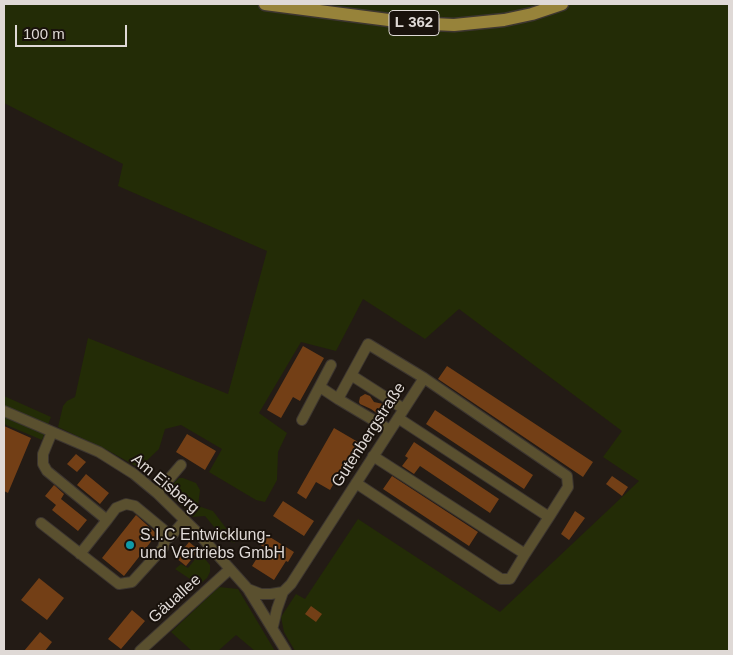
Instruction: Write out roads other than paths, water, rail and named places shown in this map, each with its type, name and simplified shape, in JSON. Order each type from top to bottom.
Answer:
[{"type":"main road","name":"L 362","points":[[265,4],[412,23],[454,25],[509,19],[562,4]]},
{"type":"street","points":[[338,399],[368,344],[424,378]]},
{"type":"street","points":[[302,420],[331,365]]},
{"type":"street","points":[[351,375],[404,409]]},
{"type":"street","name":"Gutenbergstraße","points":[[272,626],[283,592],[291,584],[424,378],[567,476],[568,487],[549,517]]},
{"type":"street","points":[[320,387],[390,430]]},
{"type":"street","name":"Am Eisberg","points":[[4,411],[99,452],[134,474],[157,493],[186,520],[248,589],[286,651]]},
{"type":"street","points":[[356,484],[501,579],[510,579],[549,517],[398,418]]},
{"type":"street","points":[[52,432],[43,454],[43,464],[47,471],[106,520]]},
{"type":"street","points":[[373,456],[525,554]]},
{"type":"street","points":[[157,493],[181,464]]},
{"type":"street","points":[[41,522],[80,554],[112,580],[119,584],[132,582],[162,548],[165,540],[164,530],[135,506],[126,504],[116,508],[80,554]]},
{"type":"street","points":[[165,540],[186,520]]},
{"type":"street","name":"Gäuallee","points":[[140,651],[230,568]]},
{"type":"street","points":[[248,589],[261,594],[283,592]]},
{"type":"place","name":"S.I.C Entwicklung- und Vertriebs GmbH","points":[[130,545]]}]
